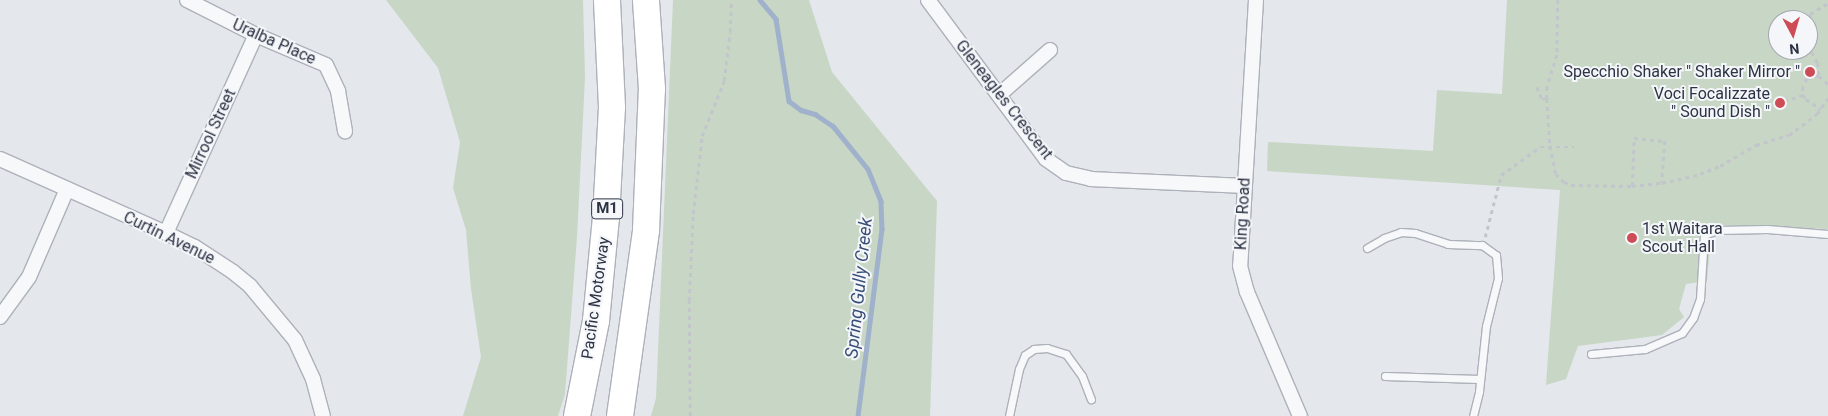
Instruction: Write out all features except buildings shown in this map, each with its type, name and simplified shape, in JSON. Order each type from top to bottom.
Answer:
[{"type":"highway","name":"Pacific Motorway","points":[[577,416],[596,321],[606,218],[612,108],[606,0]]},
{"type":"highway","name":"M1","points":[[620,416],[646,230],[652,89],[646,0]]},
{"type":"street","name":"Uralba Place","points":[[187,0],[256,35],[326,66],[338,91],[345,131]]},
{"type":"street","name":"Gleneagles Crescent","points":[[928,0],[1046,159],[1066,173],[1092,179],[1244,186]]},
{"type":"street","name":"King Road","points":[[1256,0],[1240,266],[1247,292],[1300,416]]},
{"type":"street","name":"Mirrool Street","points":[[166,233],[256,35]]},
{"type":"street","points":[[1000,95],[1050,50]]},
{"type":"street","name":"Curtin Avenue","points":[[0,159],[166,233],[207,255],[233,272],[250,286],[294,340],[313,379],[323,416]]},
{"type":"street","points":[[0,317],[29,277],[67,189]]},
{"type":"lane","points":[[1591,354],[1645,349],[1682,333],[1693,318],[1700,299],[1704,235],[1716,230],[1768,230],[1828,234]]},
{"type":"lane","points":[[1367,248],[1384,238],[1401,232],[1415,233],[1448,244],[1482,245],[1496,255],[1498,278],[1486,326],[1479,392],[1473,416]]},
{"type":"lane","points":[[1009,416],[1019,369],[1025,355],[1034,349],[1047,348],[1066,354],[1082,376],[1091,399]]},
{"type":"lane","points":[[1385,376],[1479,379]]},
{"type":"path","points":[[690,416],[689,301],[693,214],[702,136],[724,81],[730,32],[731,0]]},
{"type":"path","points":[[1558,0],[1557,55],[1547,87],[1547,99],[1550,146],[1556,174],[1564,182],[1580,186],[1632,186],[1662,183],[1700,174],[1720,166],[1756,145],[1789,135],[1801,127],[1821,108],[1828,98]]},
{"type":"path","points":[[1817,10],[1828,3]]},
{"type":"path","points":[[1816,60],[1819,76],[1828,84]]},
{"type":"path","points":[[1819,76],[1807,79],[1803,87],[1803,95],[1821,108]]},
{"type":"path","points":[[1537,87],[1542,98],[1547,99]]},
{"type":"path","points":[[1784,102],[1803,95]]},
{"type":"path","points":[[1632,186],[1634,138],[1665,141],[1662,183]]},
{"type":"path","points":[[1482,245],[1501,175],[1540,147],[1574,147]]},
{"type":"green space","points":[[386,0],[583,0],[585,77],[577,237],[565,394],[558,416],[463,416],[481,357],[471,289],[466,230],[453,188],[460,142],[438,68]]},
{"type":"green space","points":[[673,0],[809,0],[832,72],[937,201],[930,416],[651,416],[656,398]]},
{"type":"green space","points":[[1507,0],[1828,0],[1828,229],[1699,224],[1711,236],[1707,281],[1686,284],[1679,309],[1684,317],[1662,335],[1578,346],[1566,379],[1546,385],[1560,190],[1267,171],[1268,142],[1433,151],[1437,90],[1502,94]]},
{"type":"waterway","name":"Spring Gully Creek","points":[[760,0],[776,19],[789,101],[801,110],[815,114],[833,126],[868,169],[881,202],[882,229],[858,416]]},
{"type":"place","name":"Specchio Shaker \" Shaker Mirror \"","points":[[1810,72]]},
{"type":"place","name":"Voci Focalizzate \" Sound Dish \"","points":[[1780,103]]},
{"type":"place","name":"1st Waitara Scout Hall","points":[[1632,238]]}]
